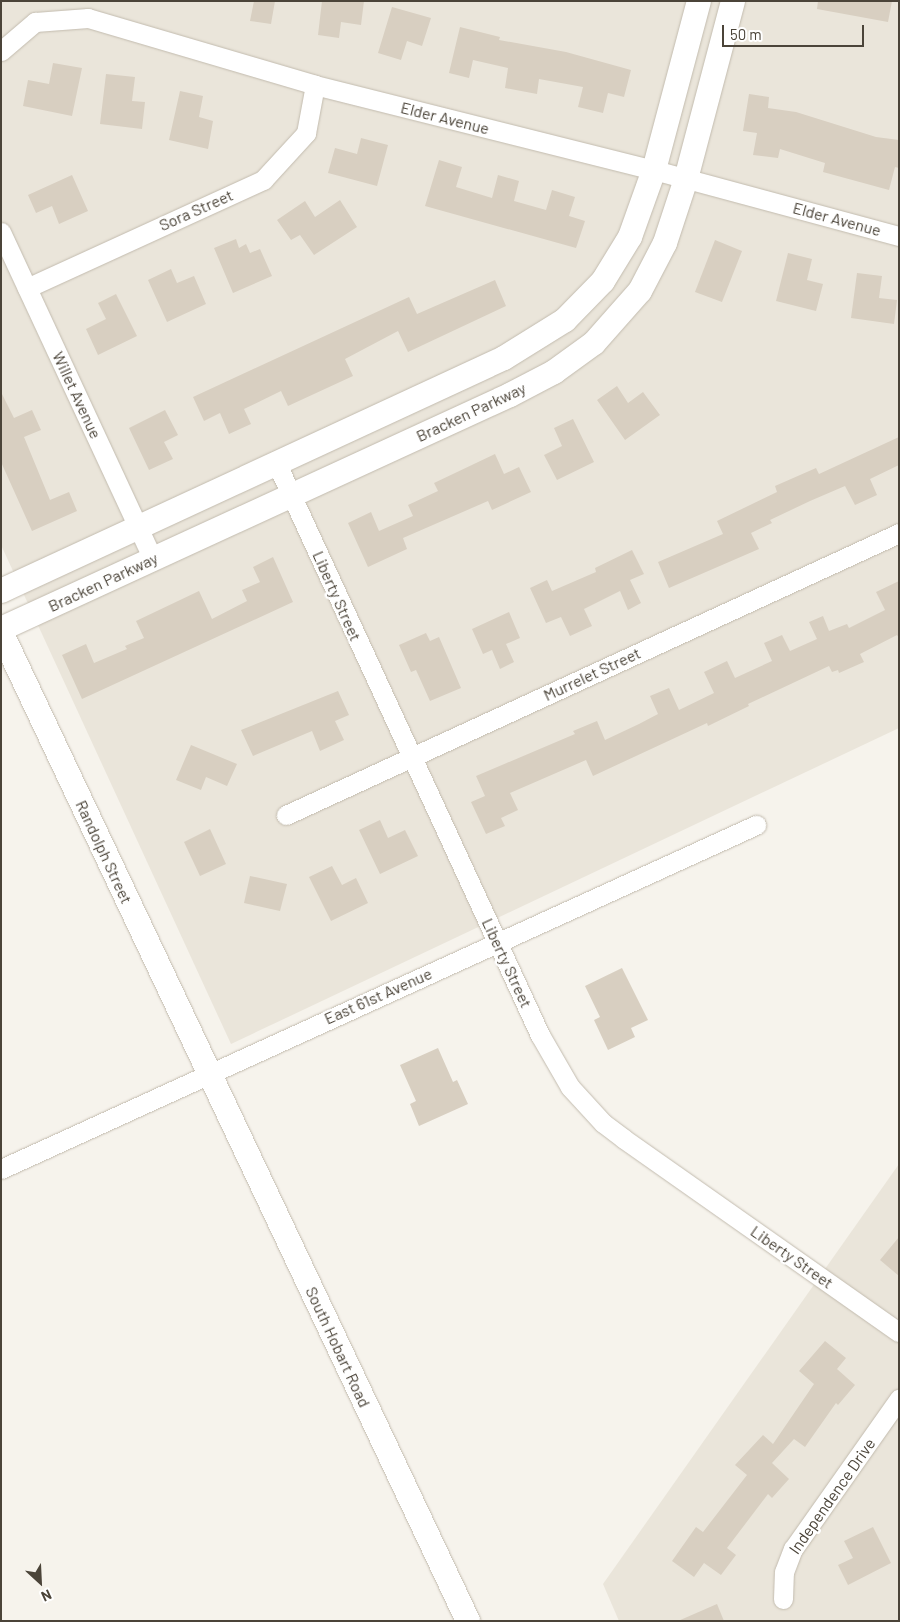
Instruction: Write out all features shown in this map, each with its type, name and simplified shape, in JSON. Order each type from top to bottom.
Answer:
[{"type":"street","name":"Bracken Parkway","points":[[1,591],[504,358],[565,320],[619,259],[639,215],[654,170],[698,1]]},
{"type":"street","name":"Bracken Parkway","points":[[1,630],[533,384],[594,344],[629,306],[650,275],[673,225],[733,1]]},
{"type":"street","name":"Elder Avenue","points":[[1,51],[35,22],[88,18],[315,85],[654,170],[899,236]]},
{"type":"street","name":"Sora Street","points":[[27,288],[263,180],[306,133],[315,85]]},
{"type":"street","name":"Willet Avenue","points":[[1,232],[153,559]]},
{"type":"street","name":"Liberty Street","points":[[277,464],[498,943],[555,1063],[570,1087],[603,1123],[899,1332]]},
{"type":"street","name":"Murrelet Street","points":[[286,815],[899,533]]},
{"type":"street","name":"Randolph Street","points":[[1,630],[208,1073]]},
{"type":"street","name":"East 61st Avenue","points":[[1,1169],[208,1073],[756,825]]},
{"type":"street","name":"South Hobart Road","points":[[208,1073],[468,1621]]},
{"type":"street","name":"Independence Drive","points":[[783,1599],[784,1572],[793,1549],[899,1399]]},
{"type":"shaded area","points":[[1,1],[899,1],[899,728],[231,1044],[1,545]]},
{"type":"shaded area","points":[[899,1164],[899,1621],[619,1621],[603,1584]]},
{"type":"building","points":[[254,1],[275,1],[271,24],[250,21]]},
{"type":"building","points":[[322,1],[364,1],[361,25],[341,22],[339,38],[318,35]]},
{"type":"building","points":[[818,1],[892,1],[888,22],[817,9]]},
{"type":"building","points":[[392,7],[431,18],[422,46],[407,41],[401,60],[378,53]]},
{"type":"building","points":[[460,27],[500,37],[499,40],[566,52],[631,70],[624,97],[608,93],[603,113],[578,107],[583,87],[539,79],[537,94],[505,88],[508,68],[473,60],[469,78],[449,73]]},
{"type":"building","points":[[53,63],[82,68],[72,116],[23,106],[28,80],[49,84]]},
{"type":"building","points":[[106,74],[135,77],[132,101],[145,102],[142,129],[100,124]]},
{"type":"building","points":[[180,91],[203,96],[199,117],[213,121],[208,149],[169,140]]},
{"type":"building","points":[[749,94],[769,97],[768,108],[796,112],[876,137],[899,140],[899,168],[895,167],[889,190],[823,172],[825,163],[780,149],[778,158],[753,155],[757,133],[743,131]]},
{"type":"building","points":[[361,138],[388,145],[377,186],[328,173],[335,148],[357,154]]},
{"type":"building","points":[[439,160],[462,167],[456,187],[492,198],[498,175],[519,181],[514,201],[546,210],[552,190],[575,197],[569,216],[585,221],[576,248],[425,206]]},
{"type":"building","points":[[72,175],[88,211],[59,224],[52,206],[36,213],[28,195]]},
{"type":"building","points":[[340,200],[357,227],[314,255],[300,235],[291,240],[277,220],[305,201],[315,217]]},
{"type":"building","points":[[236,239],[239,248],[246,244],[250,253],[260,249],[272,276],[233,293],[214,248]]},
{"type":"building","points":[[715,240],[742,251],[722,302],[695,292]]},
{"type":"building","points":[[788,253],[812,259],[807,280],[823,284],[816,311],[776,301]]},
{"type":"building","points":[[171,269],[177,283],[194,276],[206,304],[167,322],[148,280]]},
{"type":"building","points":[[857,273],[882,276],[879,298],[897,300],[894,324],[851,318]]},
{"type":"building","points":[[495,280],[506,306],[408,352],[398,331],[345,359],[353,376],[288,406],[281,391],[244,409],[251,424],[229,434],[220,413],[204,421],[193,397],[409,297],[417,314]]},
{"type":"building","points":[[116,294],[137,336],[98,355],[86,329],[106,319],[98,303]]},
{"type":"building","points":[[617,386],[628,403],[643,392],[660,415],[625,440],[597,400]]},
{"type":"building","points":[[1,392],[14,418],[32,410],[41,430],[24,437],[50,500],[69,492],[77,511],[32,531],[1,462]]},
{"type":"building","points":[[165,410],[178,435],[164,442],[173,459],[149,470],[129,428]]},
{"type":"building","points":[[573,419],[594,462],[557,480],[544,455],[562,446],[554,428]]},
{"type":"building","points":[[899,437],[899,465],[870,479],[877,495],[855,505],[845,486],[810,501],[770,520],[772,523],[751,533],[759,549],[669,588],[658,562],[723,534],[717,521],[777,492],[775,486],[816,468],[819,474]]},
{"type":"building","points":[[495,454],[504,474],[519,467],[531,492],[492,510],[488,501],[403,538],[407,549],[368,567],[348,523],[371,512],[379,531],[413,516],[408,505],[438,491],[434,483]]},
{"type":"building","points":[[632,550],[644,574],[630,580],[641,603],[628,610],[620,591],[584,609],[592,626],[570,636],[561,617],[546,623],[530,588],[547,580],[552,591],[596,572],[595,568]]},
{"type":"building","points":[[273,557],[293,602],[82,699],[62,655],[86,644],[94,663],[127,649],[125,646],[144,638],[136,621],[199,591],[212,619],[247,601],[242,590],[260,582],[253,567]]},
{"type":"building","points":[[899,581],[899,638],[897,635],[860,654],[864,662],[839,673],[838,670],[832,672],[829,666],[748,704],[749,706],[708,726],[707,723],[593,776],[586,760],[510,793],[518,810],[501,818],[505,826],[486,834],[471,802],[485,796],[476,776],[575,734],[573,731],[597,721],[605,740],[658,714],[650,696],[669,688],[679,710],[714,693],[704,672],[727,661],[735,678],[772,661],[764,643],[782,635],[790,651],[817,639],[809,622],[823,616],[829,631],[847,624],[849,628],[885,610],[876,592]]},
{"type":"building","points":[[509,612],[520,638],[506,644],[514,662],[500,669],[492,650],[483,654],[472,629]]},
{"type":"building","points":[[426,633],[430,641],[439,637],[461,688],[430,701],[416,670],[411,672],[399,645]]},
{"type":"building","points":[[338,691],[349,715],[335,721],[344,740],[320,751],[312,731],[253,756],[241,730]]},
{"type":"building","points":[[191,745],[237,764],[227,786],[206,777],[201,790],[176,780]]},
{"type":"building","points":[[380,820],[388,838],[405,830],[418,856],[380,874],[359,830]]},
{"type":"building","points":[[210,829],[226,864],[200,876],[184,842]]},
{"type":"building","points":[[332,866],[342,885],[356,878],[368,903],[331,921],[309,877]]},
{"type":"building","points":[[250,876],[287,884],[280,911],[244,903]]},
{"type":"building","points":[[622,968],[648,1020],[631,1028],[635,1037],[608,1050],[594,1020],[600,1017],[585,986]]},
{"type":"building","points":[[438,1048],[453,1082],[457,1080],[468,1104],[419,1126],[410,1104],[416,1101],[400,1065]]},
{"type":"building","points":[[899,1237],[899,1276],[880,1260]]},
{"type":"building","points":[[825,1341],[846,1358],[837,1369],[855,1385],[838,1405],[836,1403],[805,1447],[794,1439],[772,1463],[789,1479],[772,1498],[768,1494],[727,1548],[736,1555],[721,1575],[704,1563],[694,1577],[672,1561],[696,1527],[703,1532],[747,1475],[735,1465],[763,1435],[773,1444],[814,1384],[799,1371]]},
{"type":"building","points":[[873,1527],[891,1563],[848,1585],[838,1565],[853,1558],[844,1541]]},
{"type":"building","points":[[717,1604],[724,1621],[678,1621]]}]
